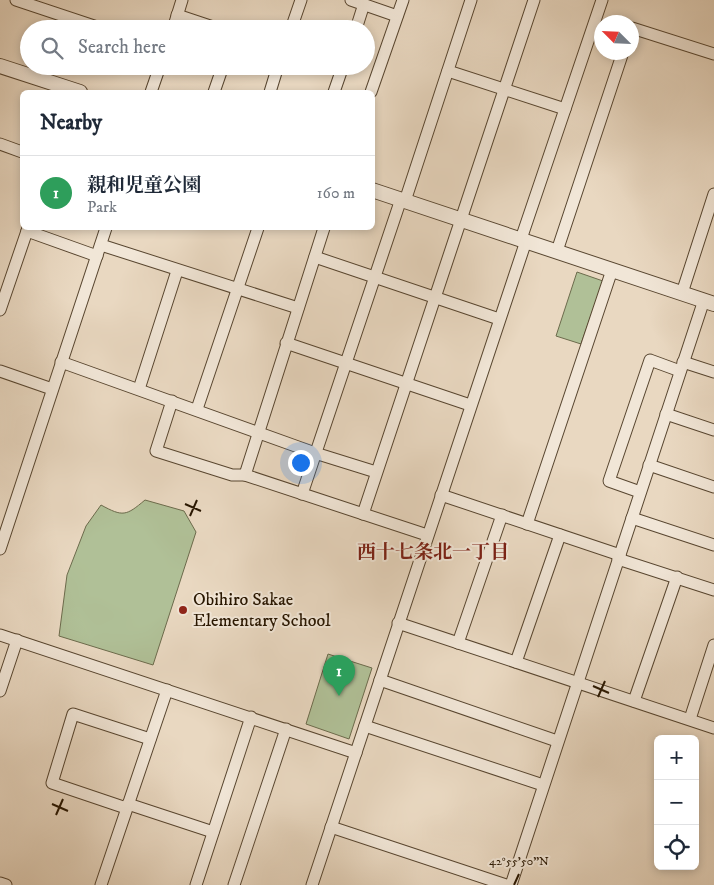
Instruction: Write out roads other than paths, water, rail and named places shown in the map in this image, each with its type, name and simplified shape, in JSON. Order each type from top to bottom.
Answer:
[{"type":"street","points":[[16,0],[76,20]]},
{"type":"street","points":[[176,20],[182,0]]},
{"type":"street","points":[[294,20],[301,0]]},
{"type":"street","points":[[351,0],[397,16]]},
{"type":"street","points":[[372,90],[403,0]]},
{"type":"street","points":[[302,494],[374,277],[403,200],[471,0]]},
{"type":"street","points":[[362,514],[534,0]]},
{"type":"street","points":[[312,885],[499,319],[564,109],[602,0]]},
{"type":"street","points":[[359,20],[364,4]]},
{"type":"street","points":[[178,15],[193,20]]},
{"type":"street","points":[[639,30],[714,54]]},
{"type":"street","points":[[557,251],[620,60]]},
{"type":"street","points":[[0,66],[20,73]]},
{"type":"street","points":[[448,71],[564,109]]},
{"type":"street","points":[[26,75],[70,90]]},
{"type":"street","points":[[152,90],[157,75]]},
{"type":"street","points":[[215,90],[220,75]]},
{"type":"street","points":[[271,90],[275,75]]},
{"type":"street","points":[[335,90],[340,75]]},
{"type":"street","points":[[0,144],[20,151]]},
{"type":"street","points":[[375,191],[709,302],[682,366],[510,885]]},
{"type":"street","points":[[682,293],[714,194]]},
{"type":"street","points":[[0,310],[28,230]]},
{"type":"street","points":[[31,230],[99,251],[178,271],[298,308]]},
{"type":"street","points":[[0,548],[5,518],[52,389],[105,230]]},
{"type":"street","points":[[197,409],[238,290],[253,230]]},
{"type":"street","points":[[245,475],[323,230]]},
{"type":"street","points":[[315,257],[499,319]]},
{"type":"street","points":[[526,524],[612,270]]},
{"type":"street","points":[[139,389],[178,271]]},
{"type":"street","points":[[286,343],[470,405]]},
{"type":"street","points":[[640,492],[609,481],[650,360],[714,372]]},
{"type":"street","points":[[61,362],[376,472]]},
{"type":"street","points":[[0,371],[52,389]]},
{"type":"street","points":[[172,401],[156,451],[232,475],[245,475],[427,535]]},
{"type":"street","points":[[666,414],[714,430]]},
{"type":"street","points":[[649,465],[714,487]]},
{"type":"street","points":[[441,495],[560,534],[714,590]]},
{"type":"street","points":[[458,643],[502,516]]},
{"type":"street","points":[[632,518],[714,545]]},
{"type":"street","points":[[516,662],[560,534]]},
{"type":"street","points":[[634,701],[676,577]]},
{"type":"street","points":[[398,623],[714,728]]},
{"type":"street","points":[[0,635],[356,752]]},
{"type":"street","points":[[0,691],[17,640]]},
{"type":"street","points":[[690,720],[714,645]]},
{"type":"street","points":[[380,680],[557,741]]},
{"type":"street","points":[[101,885],[167,690]]},
{"type":"street","points":[[150,739],[73,714],[52,783],[213,832]]},
{"type":"street","points":[[196,885],[251,717]]},
{"type":"street","points":[[365,726],[543,785]]},
{"type":"street","points":[[234,885],[286,729]]},
{"type":"street","points":[[331,827],[506,885]]},
{"type":"street","points":[[0,883],[6,885]]},
{"type":"place","name":"Obihiro Sakae Elementary School","points":[[183,610]]},
{"type":"place","name":"親和児童公園","points":[[339,696]]},
{"type":"district","name":"西十七条北一丁目","points":[[433,552]]}]
